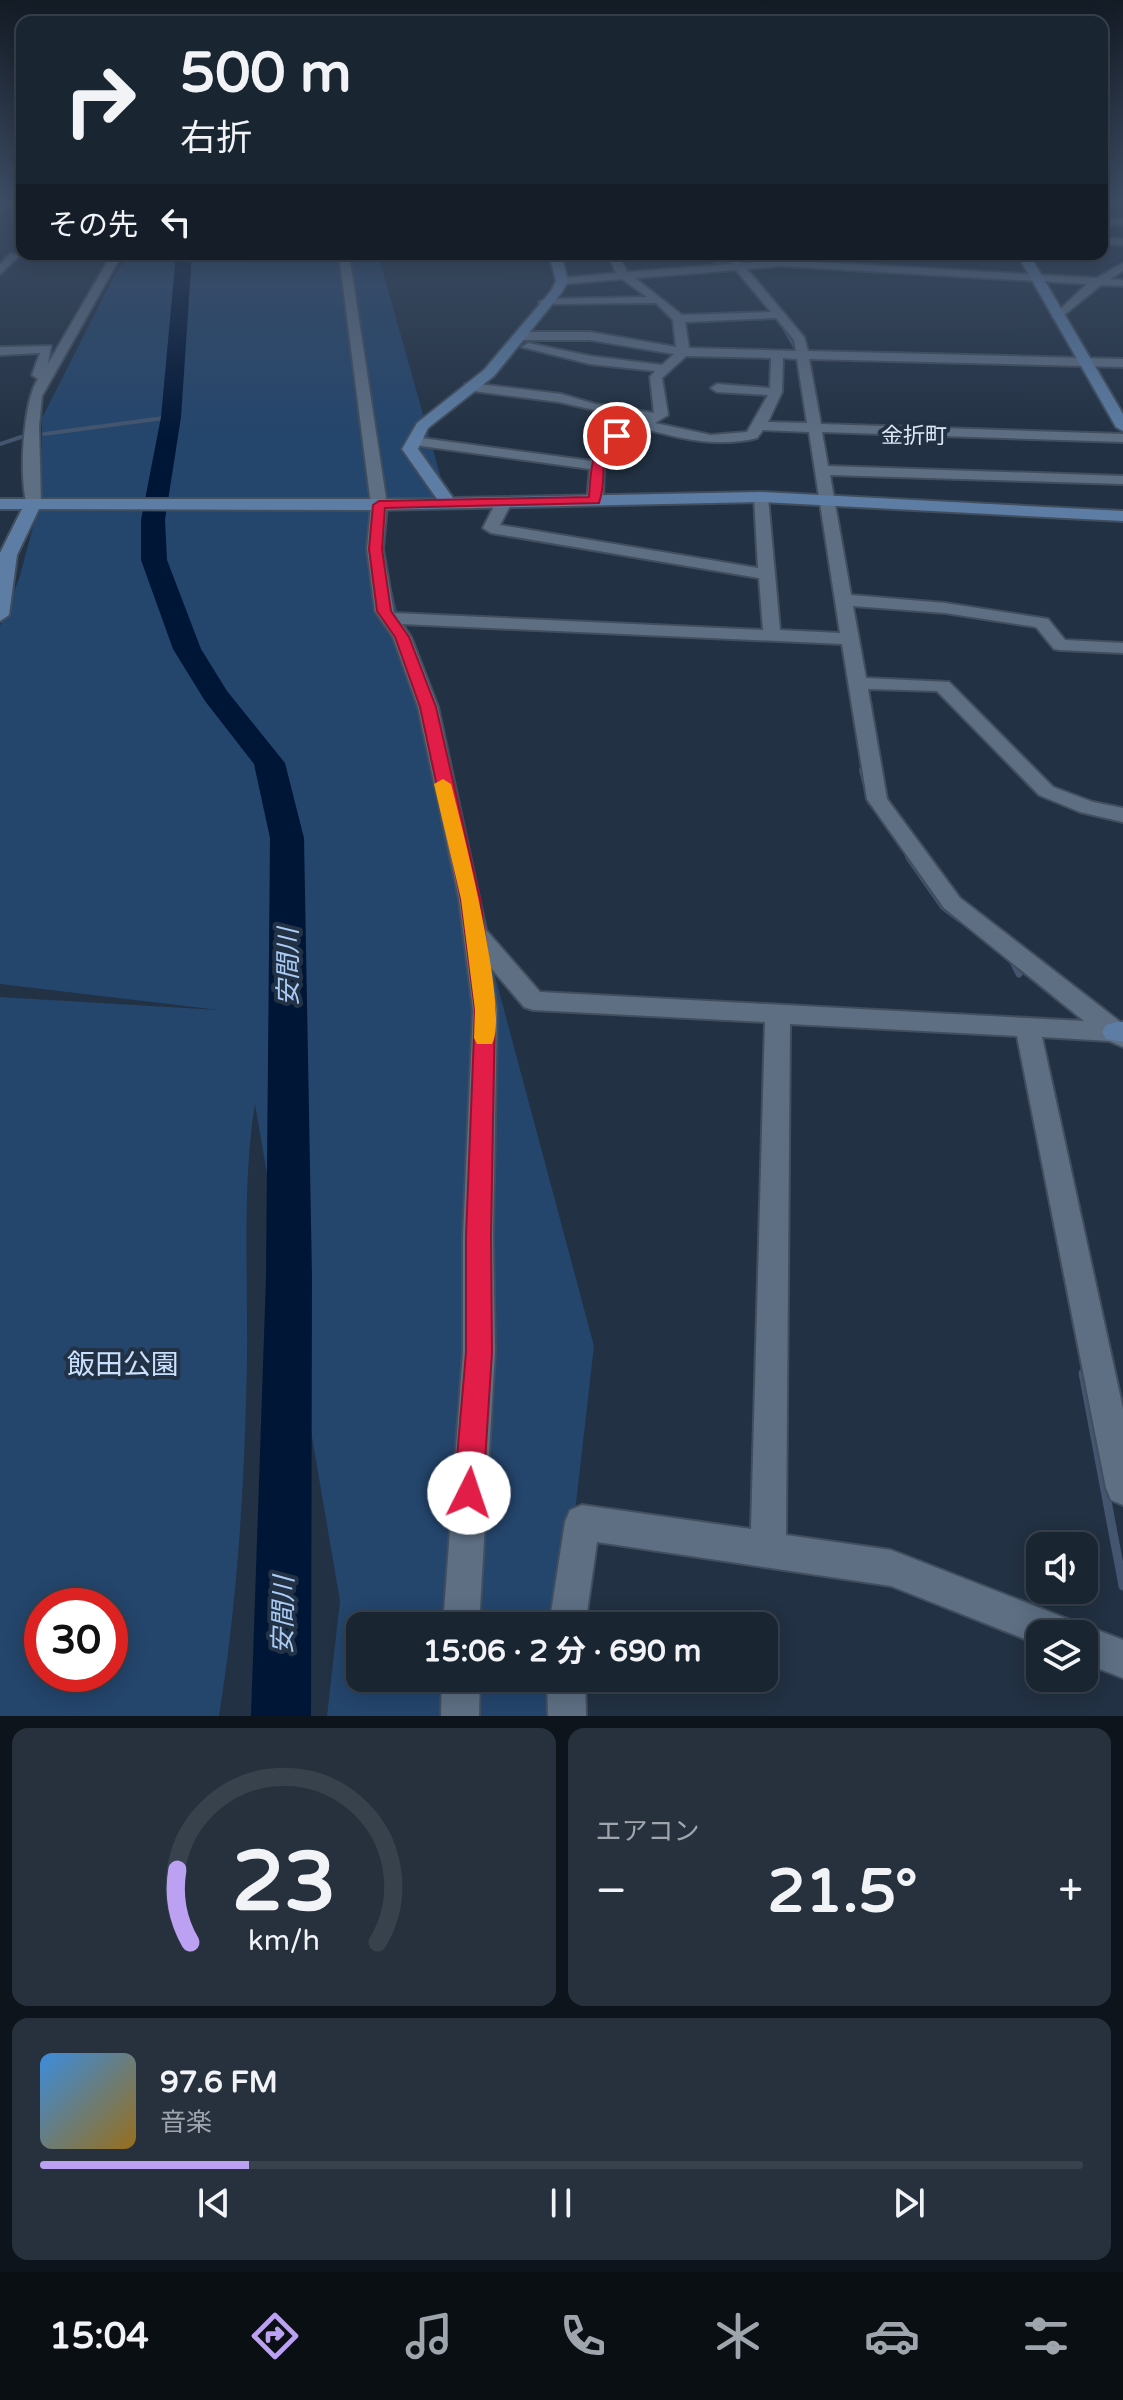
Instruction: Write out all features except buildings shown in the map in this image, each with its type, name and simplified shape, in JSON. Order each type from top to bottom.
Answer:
[{"type":"street","points":[[0,615],[8,555],[33,504],[33,419],[39,388],[104,281]]},
{"type":"street","points":[[348,281],[379,505],[375,549],[384,611],[402,637],[428,707],[476,934],[485,1010],[478,1236],[479,1352],[462,1612]]},
{"type":"street","points":[[448,503],[413,456],[410,449],[414,441],[428,421],[489,373],[562,281]]},
{"type":"street","points":[[632,281],[679,319],[683,352]]},
{"type":"street","points":[[750,281],[800,340],[804,355],[877,799],[952,903],[1121,1034]]},
{"type":"street","points":[[1037,281],[1123,427]]},
{"type":"street","points":[[1087,281],[1123,283]]},
{"type":"street","points":[[1058,317],[1081,293],[1103,282]]},
{"type":"street","points":[[545,302],[659,300]]},
{"type":"street","points":[[679,319],[777,315]]},
{"type":"street","points":[[515,340],[590,336],[683,352],[1123,363]]},
{"type":"street","points":[[515,340],[590,360],[665,369]]},
{"type":"street","points":[[0,351],[47,349],[37,380],[44,383]]},
{"type":"street","points":[[595,500],[597,466],[604,445],[661,415],[656,377],[683,352]]},
{"type":"street","points":[[470,387],[561,398],[648,421],[677,433],[729,438],[752,435],[759,426],[776,392],[777,354]]},
{"type":"street","points":[[717,388],[776,392]]},
{"type":"street","points":[[759,426],[1123,438]]},
{"type":"street","points":[[414,441],[597,466]]},
{"type":"street","points":[[822,470],[1123,480]]},
{"type":"street","points":[[0,504],[379,505],[761,497],[1123,516]]},
{"type":"street","points":[[761,497],[772,636]]},
{"type":"street","points":[[504,502],[491,528],[767,574]]},
{"type":"street","points":[[844,600],[945,608],[1042,623],[1060,645],[1123,648]]},
{"type":"street","points":[[389,618],[851,639]]},
{"type":"street","points":[[858,683],[942,686],[1046,791],[1087,807],[1123,815]]},
{"type":"street","points":[[476,934],[533,1001],[1121,1034]]},
{"type":"street","points":[[768,1550],[778,1016]]},
{"type":"street","points":[[1028,1029],[1113,1395],[1123,1488]]},
{"type":"street","points":[[569,1612],[582,1522],[891,1568],[1026,1621]]},
{"type":"street","points":[[1098,1649],[1123,1659]]},
{"type":"street","points":[[460,1716],[461,1692]]},
{"type":"street","points":[[566,1692],[567,1716]]},
{"type":"green space","name":"飯田公園","points":[[111,281],[386,281],[448,503],[369,505],[594,1346],[564,1612],[346,1612],[346,1692],[555,1692],[552,1716],[327,1716],[340,1601],[255,1104],[248,1166],[247,1359],[242,1493],[236,1583],[219,1716],[0,1716],[0,997],[219,1010],[0,984],[0,626],[19,579],[42,493],[42,418]]},
{"type":"waterway","name":"安間川","points":[[182,281],[171,417],[153,520],[154,560],[187,649],[215,695],[269,763],[287,838],[289,1277],[281,1716]]},
{"type":"waterway","points":[[762,301],[785,330]]},
{"type":"waterway","points":[[784,328],[795,347]]},
{"type":"waterway","points":[[44,434],[171,417]]},
{"type":"waterway","points":[[0,444],[21,437]]},
{"type":"waterway","points":[[862,770],[870,802]]},
{"type":"waterway","points":[[908,857],[943,907],[959,919]]},
{"type":"waterway","points":[[1012,960],[1019,974]]},
{"type":"waterway","points":[[1083,1373],[1123,1586]]},
{"type":"slow traffic","points":[[443,784],[476,934],[485,1010],[484,1038]]},
{"type":"district","name":"金折町","points":[[914,435]]},
{"type":"route","points":[[469,1493],[479,1352],[478,1236],[485,1010],[470,899],[443,787],[428,707],[402,637],[384,611],[375,549],[379,505],[595,500],[597,466],[604,445],[617,436]]}]
